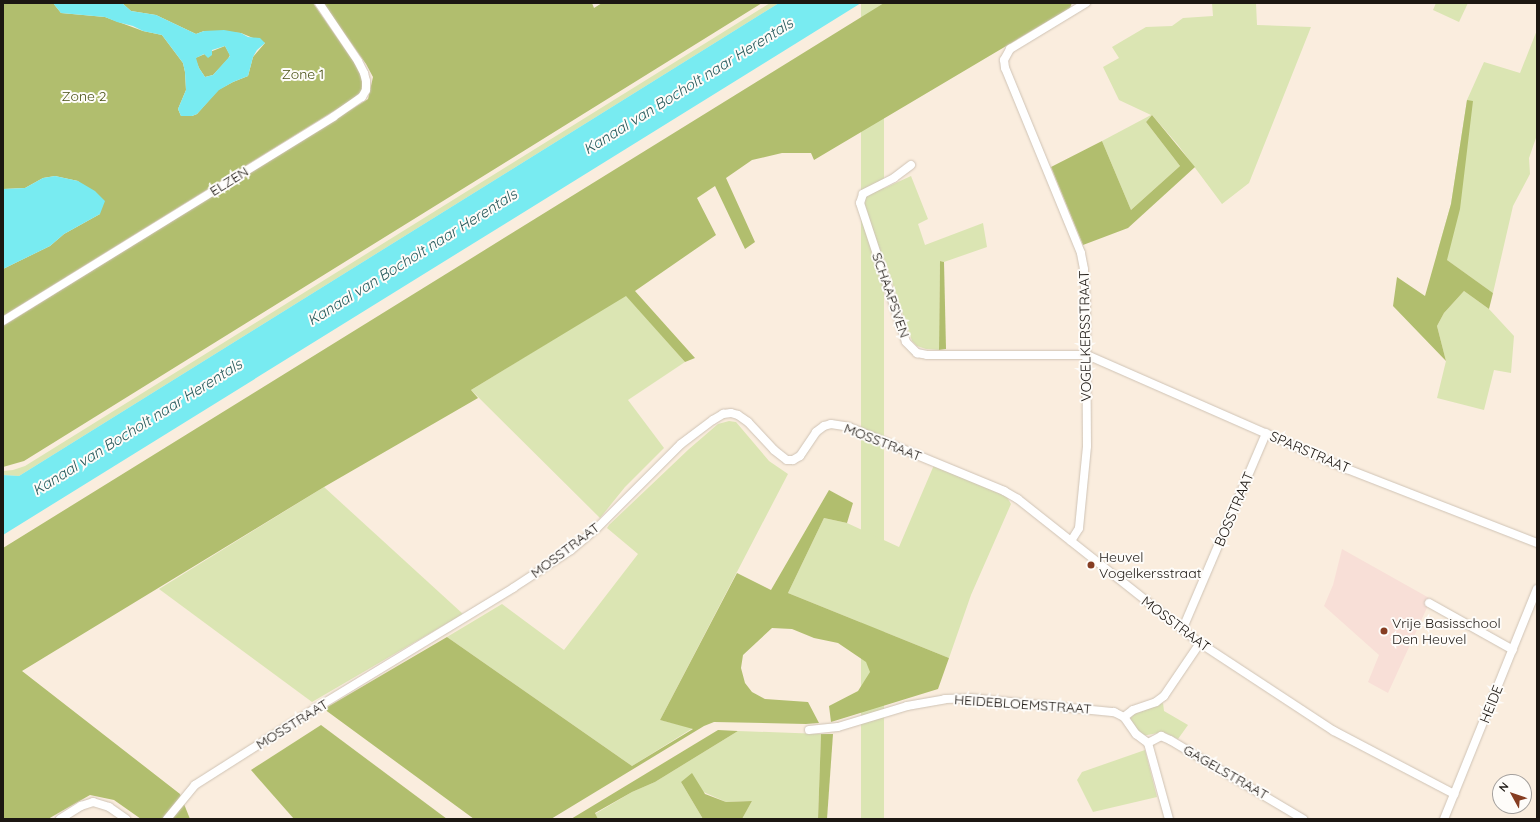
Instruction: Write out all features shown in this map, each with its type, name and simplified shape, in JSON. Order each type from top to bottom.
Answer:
[{"type":"street","name":"ELZEN","points":[[3,321],[362,97],[366,90],[364,73],[358,61],[319,3]]},
{"type":"street","name":"VOGELKERSSTRAAT","points":[[1071,541],[1079,528],[1086,446],[1086,284],[1081,253],[1004,68],[1005,55],[1010,49],[1086,3]]},
{"type":"street","name":"SCHAAPSVEN","points":[[911,165],[894,178],[863,194],[860,203],[906,342],[909,346],[917,353],[927,355],[1087,354]]},
{"type":"street","name":"SPARSTRAAT","points":[[1087,354],[1347,469],[1537,543]]},
{"type":"street","name":"MOSSTRAAT","points":[[167,819],[195,785],[316,708],[513,588],[571,550],[596,529],[665,458],[681,444],[723,414],[731,413],[742,417],[774,450],[787,460],[793,460],[800,456],[816,432],[824,426],[831,424],[849,427],[1004,491],[1018,499],[1183,628],[1200,643],[1340,735],[1454,794]]},
{"type":"street","name":"BOSSTRAAT","points":[[1183,628],[1266,433]]},
{"type":"street","name":"HEIDE","points":[[1444,819],[1537,589]]},
{"type":"street","points":[[1429,603],[1513,650]]},
{"type":"street","points":[[1169,819],[1148,743],[1136,734],[1124,717],[1133,710],[1156,702],[1164,696],[1200,643]]},
{"type":"street","name":"HEIDEBLOEMSTRAAT","points":[[809,730],[838,727],[907,706],[950,698],[970,698],[1114,712],[1124,717]]},
{"type":"street","name":"GAGELSTRAAT","points":[[1148,743],[1154,739],[1165,737],[1304,819]]},
{"type":"street","points":[[60,819],[81,806],[93,802],[109,807],[126,819]]},
{"type":"shaded area","name":"Vrije Basisschool Den Heuvel","points":[[1342,549],[1431,599],[1388,693],[1368,682],[1379,655],[1324,606],[1333,585]]},
{"type":"green space","points":[[3,3],[53,3],[61,13],[105,17],[143,31],[162,35],[183,63],[185,72],[186,90],[178,109],[181,116],[192,116],[197,114],[218,90],[248,76],[253,57],[265,43],[241,33],[204,31],[196,34],[156,15],[131,11],[122,3],[313,3],[356,65],[363,80],[361,92],[350,101],[3,316],[3,269],[50,246],[64,234],[100,214],[78,181],[55,176],[43,178],[25,188],[3,189]]},
{"type":"green space","points":[[323,3],[592,3],[594,8],[602,3],[762,3],[24,461],[3,467],[3,326],[368,99],[373,77],[366,64]]},
{"type":"green space","points":[[770,3],[779,3],[19,476],[3,475],[3,471],[13,470],[25,466]]},
{"type":"green space","points":[[861,3],[884,3],[884,819],[861,819]]},
{"type":"green space","points":[[884,3],[1072,3],[1070,8],[814,160],[811,153],[782,153],[752,160],[726,178],[755,242],[745,249],[715,186],[697,198],[716,235],[635,291],[695,358],[685,362],[626,296],[471,390],[478,398],[324,487],[22,671],[180,794],[190,819],[141,819],[114,800],[90,795],[48,819],[3,819],[3,548]]},
{"type":"green space","points":[[1212,3],[1256,3],[1257,25],[1311,27],[1249,183],[1222,204],[1178,145],[1152,115],[1146,122],[1180,166],[1131,210],[1102,141],[1151,115],[1119,100],[1103,67],[1119,58],[1112,47],[1146,27],[1172,26],[1183,18],[1213,16]]},
{"type":"green space","points":[[1436,3],[1468,3],[1459,22],[1433,10]]},
{"type":"green space","points":[[1537,30],[1537,135],[1529,158],[1530,174],[1513,206],[1493,293],[1437,253],[1451,204],[1467,100],[1484,62],[1520,73]]},
{"type":"green space","points":[[225,46],[230,55],[228,59],[213,75],[205,77],[195,58]]},
{"type":"green space","points":[[1467,100],[1473,101],[1460,209],[1447,260],[1493,293],[1489,309],[1464,291],[1444,313],[1437,326],[1446,361],[1393,306],[1397,277],[1425,296],[1451,204]]},
{"type":"green space","points":[[1152,115],[1195,167],[1128,228],[1083,245],[1051,167],[1102,141],[1131,210],[1180,166],[1146,122]]},
{"type":"green space","points":[[911,176],[928,219],[918,224],[925,245],[983,223],[987,247],[944,262],[940,261],[939,350],[926,349],[917,346],[912,341],[866,205],[869,197],[874,193]]},
{"type":"green space","points":[[940,261],[944,262],[946,349],[939,350]]},
{"type":"green space","points":[[1464,291],[1489,309],[1514,336],[1511,373],[1494,370],[1484,410],[1437,398],[1446,361],[1437,326],[1444,313]]},
{"type":"green space","points":[[626,295],[685,362],[628,400],[664,448],[625,487],[600,518],[471,390]]},
{"type":"green space","points":[[729,421],[736,422],[769,461],[788,474],[660,720],[693,728],[632,766],[447,637],[502,604],[564,650],[638,554],[607,528],[609,525],[689,449],[718,424]]},
{"type":"green space","points":[[934,465],[997,491],[1007,497],[1011,504],[971,595],[949,658],[788,593],[824,518],[847,523],[899,547]]},
{"type":"green space","points":[[324,487],[463,614],[312,702],[159,589]]},
{"type":"green space","points":[[829,490],[853,503],[847,523],[824,518],[788,593],[949,658],[938,689],[831,722],[829,706],[858,691],[870,672],[866,662],[838,643],[814,638],[792,629],[772,628],[743,655],[741,668],[745,683],[752,692],[765,699],[808,702],[819,723],[714,722],[704,726],[551,819],[474,819],[324,709],[447,637],[632,766],[693,729],[660,720],[737,573],[771,590]]},
{"type":"green space","points":[[1163,703],[1164,711],[1188,725],[1178,739],[1163,732],[1142,736],[1130,720],[1132,715]]},
{"type":"green space","points":[[321,725],[447,819],[294,819],[251,770]]},
{"type":"green space","points":[[718,730],[738,731],[655,782],[632,792],[595,813],[598,819],[571,819]]},
{"type":"green space","points":[[738,731],[821,734],[818,819],[742,819],[752,801],[726,802],[681,782],[703,819],[598,819],[595,814],[632,792],[655,782]]},
{"type":"green space","points":[[821,734],[833,734],[827,819],[818,819]]},
{"type":"green space","points":[[1145,750],[1157,797],[1093,812],[1077,780],[1082,772]]},
{"type":"green space","points":[[692,773],[705,794],[726,802],[752,801],[742,819],[703,819],[681,782]]},
{"type":"water","points":[[53,3],[122,3],[131,11],[156,15],[196,34],[204,31],[224,30],[241,33],[248,37],[260,38],[265,43],[257,50],[253,57],[248,76],[219,90],[197,114],[192,116],[181,116],[178,109],[186,90],[183,63],[162,35],[143,31],[133,26],[105,17],[61,13]],"holes":[[[225,46],[230,56],[213,75],[205,77],[199,68],[196,58],[204,54],[208,58],[212,55],[212,50]]]},
{"type":"water","name":"Kanaal van Bocholt naar Herentals","points":[[779,3],[861,3],[3,535],[3,475],[19,476]]},
{"type":"water","points":[[55,176],[78,181],[95,191],[105,201],[100,214],[64,234],[50,246],[3,269],[3,189],[25,188],[43,178]]},
{"type":"place","name":"Heuvel Vogelkersstraat","points":[[1091,565]]},
{"type":"place","name":"Vrije Basisschool Den Heuvel","points":[[1384,631]]},
{"type":"park label","name":"Zone 1","points":[[303,74]]},
{"type":"park label","name":"Zone 2","points":[[84,96]]}]
